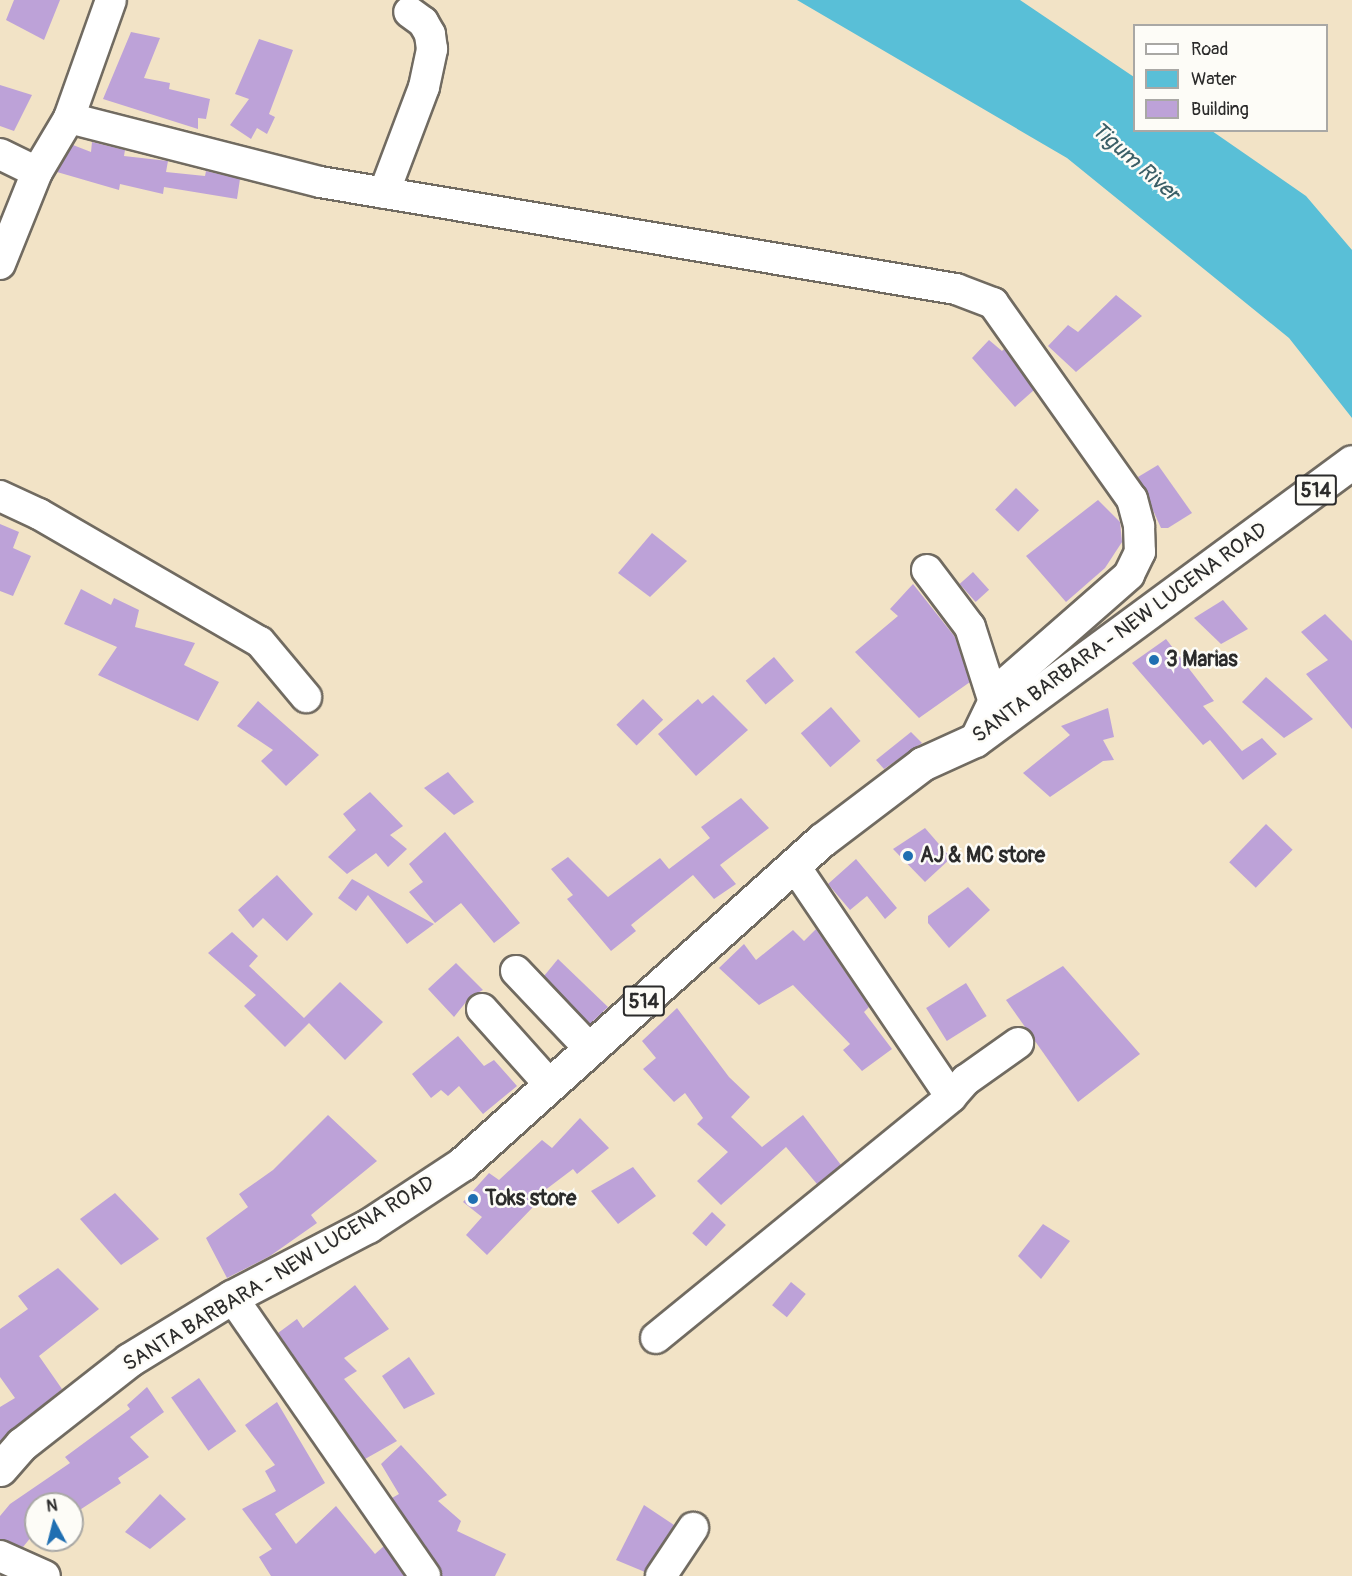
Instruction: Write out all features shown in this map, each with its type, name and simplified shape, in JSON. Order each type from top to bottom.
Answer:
[{"type":"main road","name":"SANTA BARBARA - NEW LUCENA ROAD","points":[[0,1469],[22,1444],[129,1360],[232,1297],[368,1226],[462,1164],[794,865],[922,764],[975,740],[1352,462]]},
{"type":"street","points":[[0,264],[37,172],[69,118],[111,0]]},
{"type":"street","points":[[384,193],[424,87],[432,49],[427,28],[409,12]]},
{"type":"street","points":[[69,118],[320,182],[956,289],[993,303],[1132,499],[1139,526],[1140,552],[1129,574],[1000,688],[975,740]]},
{"type":"street","points":[[0,154],[37,172]]},
{"type":"street","points":[[0,496],[39,514],[260,642],[306,697]]},
{"type":"street","points":[[927,570],[970,627],[993,699]]},
{"type":"street","points":[[794,865],[951,1097]]},
{"type":"street","points":[[516,971],[590,1049]]},
{"type":"street","points":[[482,1009],[550,1085]]},
{"type":"street","points":[[656,1338],[951,1097],[966,1080],[1018,1043]]},
{"type":"street","points":[[232,1297],[425,1576]]},
{"type":"street","points":[[661,1576],[693,1528]]},
{"type":"street","points":[[0,1556],[45,1576]]},
{"type":"water","name":"Tigum River","points":[[797,0],[1020,0],[1133,76],[1133,132],[1213,132],[1306,196],[1352,250],[1352,418],[1289,338],[1067,158]]},
{"type":"building","points":[[14,0],[60,0],[44,40],[6,20]]},
{"type":"building","points":[[131,32],[160,38],[144,78],[170,83],[169,89],[210,99],[206,119],[198,118],[198,129],[103,99]]},
{"type":"building","points":[[259,39],[293,50],[269,114],[275,117],[267,134],[257,128],[251,139],[230,125],[249,99],[235,94]]},
{"type":"building","points":[[0,85],[32,95],[14,131],[0,126]]},
{"type":"building","points":[[92,142],[125,150],[124,156],[168,161],[166,172],[205,176],[206,171],[240,179],[237,199],[164,187],[163,194],[120,184],[119,190],[57,172],[73,145],[91,152]]},
{"type":"building","points":[[1116,295],[1142,316],[1076,372],[1048,346],[1068,325],[1078,332]]},
{"type":"building","points":[[989,340],[1002,351],[1004,349],[1034,390],[1015,407],[972,358]]},
{"type":"building","points":[[1158,465],[1192,513],[1168,528],[1161,528],[1138,477]]},
{"type":"building","points":[[1016,488],[1039,510],[1018,532],[995,510]]},
{"type":"building","points":[[1098,500],[1120,522],[1122,542],[1105,568],[1066,602],[1026,556]]},
{"type":"building","points":[[0,524],[19,532],[13,548],[31,556],[13,596],[0,591]]},
{"type":"building","points":[[652,533],[687,561],[650,597],[618,573]]},
{"type":"building","points":[[973,572],[989,590],[976,602],[960,584]]},
{"type":"building","points":[[913,584],[955,637],[970,682],[919,718],[855,652],[898,616],[890,609]]},
{"type":"building","points":[[81,589],[111,605],[114,598],[139,610],[135,627],[195,643],[184,665],[219,682],[198,721],[98,675],[117,647],[64,624]]},
{"type":"building","points":[[1223,600],[1248,629],[1221,644],[1194,618]]},
{"type":"building","points":[[1325,614],[1352,641],[1352,729],[1306,674],[1328,660],[1301,632]]},
{"type":"building","points":[[1166,639],[1214,701],[1203,706],[1242,751],[1262,738],[1277,754],[1243,780],[1210,740],[1203,745],[1132,663]]},
{"type":"building","points":[[774,657],[794,681],[766,705],[746,681]]},
{"type":"building","points":[[1266,677],[1313,719],[1284,738],[1242,702]]},
{"type":"building","points":[[713,695],[748,730],[696,776],[658,734],[698,699],[702,704]]},
{"type":"building","points":[[643,699],[663,720],[637,746],[616,725]]},
{"type":"building","points":[[258,701],[319,755],[286,786],[261,761],[273,750],[237,726]]},
{"type":"building","points":[[831,707],[861,741],[830,767],[801,733]]},
{"type":"building","points":[[1108,708],[1114,737],[1103,740],[1114,760],[1103,761],[1050,797],[1023,773],[1070,735],[1061,726]]},
{"type":"building","points":[[911,732],[922,743],[884,769],[876,760]]},
{"type":"building","points":[[448,772],[474,802],[454,815],[424,788]]},
{"type":"building","points":[[370,792],[403,826],[390,835],[407,849],[388,867],[376,853],[347,874],[328,857],[356,830],[343,814]]},
{"type":"building","points":[[741,798],[769,828],[720,865],[736,884],[714,899],[693,875],[631,925],[636,931],[611,951],[567,899],[573,895],[551,869],[568,857],[608,897],[660,858],[669,869],[710,838],[701,827]]},
{"type":"building","points":[[1266,824],[1293,850],[1256,888],[1229,862]]},
{"type":"building","points":[[925,828],[951,858],[925,882],[893,849]]},
{"type":"building","points":[[445,832],[520,923],[494,943],[461,903],[435,923],[409,892],[423,882],[409,864]]},
{"type":"building","points":[[856,859],[897,908],[885,919],[867,896],[850,910],[828,884]]},
{"type":"building","points":[[277,875],[313,914],[287,941],[263,918],[253,928],[238,910]]},
{"type":"building","points":[[352,879],[434,924],[407,944],[368,895],[356,911],[338,898]]},
{"type":"building","points":[[968,887],[990,910],[949,948],[928,923],[928,916]]},
{"type":"building","points":[[816,929],[869,1007],[864,1012],[892,1049],[862,1071],[843,1050],[850,1044],[793,985],[759,1005],[719,968],[744,944],[756,960],[793,930],[804,941]]},
{"type":"building","points":[[232,932],[258,956],[249,966],[304,1018],[340,982],[383,1022],[345,1060],[309,1023],[285,1047],[244,1006],[256,995],[208,953]]},
{"type":"building","points":[[558,959],[608,1007],[590,1024],[544,976]]},
{"type":"building","points":[[456,963],[483,990],[470,997],[454,1017],[428,989]]},
{"type":"building","points":[[1063,966],[1140,1054],[1078,1102],[1006,1000]]},
{"type":"building","points":[[966,983],[987,1016],[947,1041],[926,1008]]},
{"type":"building","points":[[677,1008],[729,1077],[750,1097],[731,1117],[762,1147],[803,1115],[841,1165],[817,1184],[786,1147],[721,1205],[697,1181],[728,1152],[697,1124],[703,1118],[685,1093],[674,1102],[643,1069],[656,1058],[642,1041]]},
{"type":"building","points":[[458,1036],[484,1066],[494,1060],[517,1086],[483,1114],[459,1086],[448,1096],[441,1090],[431,1098],[412,1074]]},
{"type":"building","points":[[328,1115],[377,1161],[311,1215],[317,1223],[270,1256],[227,1278],[206,1238],[248,1207],[239,1194],[273,1170]]},
{"type":"building","points":[[580,1118],[609,1148],[577,1174],[573,1169],[528,1203],[533,1207],[487,1255],[466,1235],[482,1217],[463,1202],[489,1173],[499,1180],[542,1140],[552,1148]]},
{"type":"building","points":[[633,1167],[656,1196],[618,1224],[591,1191]]},
{"type":"building","points":[[115,1193],[159,1239],[121,1265],[80,1219]]},
{"type":"building","points":[[712,1212],[726,1225],[706,1246],[692,1233]]},
{"type":"building","points":[[1043,1224],[1070,1241],[1041,1279],[1018,1256]]},
{"type":"building","points":[[58,1268],[99,1309],[39,1356],[62,1389],[0,1441],[0,1407],[15,1398],[0,1377],[0,1329],[28,1309],[18,1296]]},
{"type":"building","points":[[791,1282],[806,1294],[787,1317],[772,1305]]},
{"type":"building","points":[[355,1285],[389,1329],[344,1358],[357,1371],[344,1379],[397,1441],[365,1459],[278,1333],[297,1319],[303,1328]]},
{"type":"building","points":[[409,1357],[435,1394],[404,1409],[382,1376]]},
{"type":"building","points":[[199,1378],[236,1431],[208,1451],[171,1398]]},
{"type":"building","points":[[147,1387],[164,1412],[130,1437],[149,1457],[118,1478],[121,1483],[84,1507],[84,1492],[28,1492],[70,1463],[65,1457],[130,1409],[127,1405]]},
{"type":"building","points":[[277,1402],[325,1483],[275,1514],[296,1544],[336,1506],[375,1554],[384,1546],[404,1576],[271,1576],[259,1557],[272,1549],[242,1509],[276,1491],[265,1471],[275,1465],[245,1425]]},
{"type":"building","points":[[401,1445],[447,1495],[438,1501],[461,1521],[457,1531],[506,1554],[495,1576],[442,1576],[392,1498],[399,1494],[381,1464]]},
{"type":"building","points":[[24,1494],[23,1547],[0,1539],[0,1516],[10,1504]]},
{"type":"building","points":[[160,1494],[186,1519],[150,1549],[125,1532]]},
{"type":"building","points":[[644,1505],[674,1525],[645,1572],[616,1560]]},
{"type":"place","name":"3 Marias","points":[[1154,660]]},
{"type":"place","name":"AJ & MC store","points":[[908,856]]},
{"type":"place","name":"Toks store","points":[[473,1199]]}]
